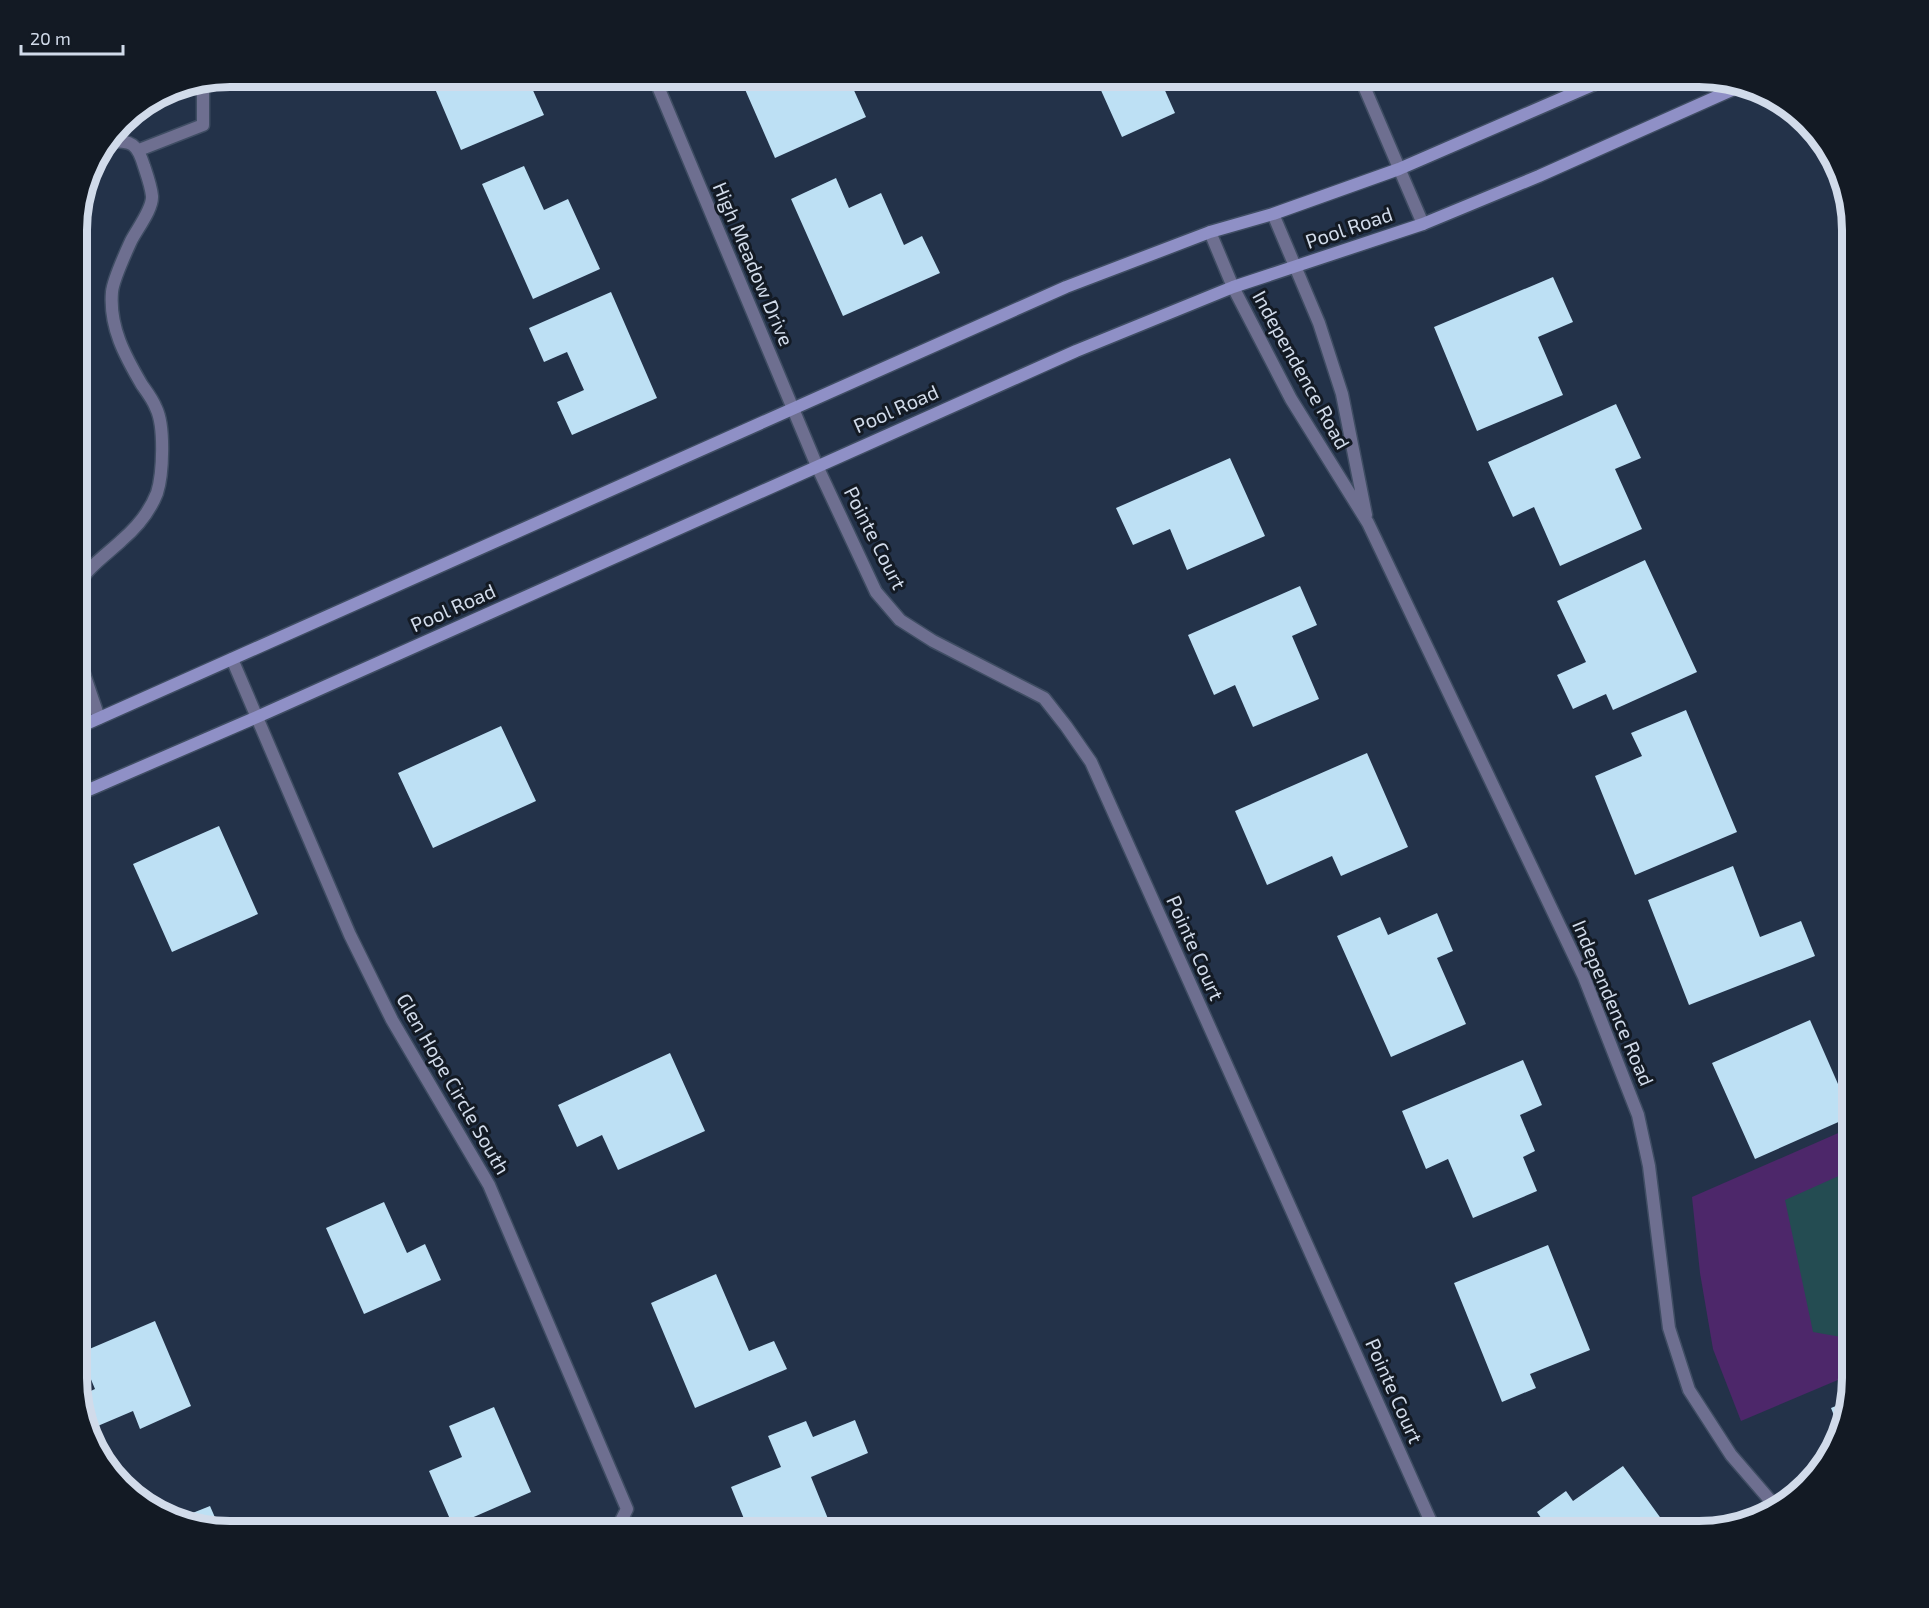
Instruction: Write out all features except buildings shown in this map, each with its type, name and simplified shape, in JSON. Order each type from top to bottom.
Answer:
[{"type":"main road","name":"Pool Road","points":[[87,723],[1066,287],[1210,232],[1273,214],[1399,170],[1586,87]]},
{"type":"main road","name":"Pool Road","points":[[87,791],[1076,351],[1233,287],[1423,224],[1539,176],[1730,91]]},
{"type":"street","name":"High Meadow Drive","points":[[659,87],[817,466]]},
{"type":"street","points":[[1365,87],[1423,224]]},
{"type":"street","points":[[139,150],[203,125],[203,90]]},
{"type":"street","points":[[87,573],[145,516],[157,493],[162,453],[162,429],[157,409],[124,354],[116,334],[111,303],[112,289],[132,240],[153,198],[139,150],[126,141],[119,141]]},
{"type":"street","name":"Independence Road","points":[[1273,214],[1319,323],[1342,394],[1368,522]]},
{"type":"street","name":"Independence Road","points":[[1210,232],[1233,287],[1291,399],[1368,522],[1584,977],[1638,1116],[1649,1166],[1669,1328],[1689,1390],[1731,1455],[1771,1501]]},
{"type":"street","name":"Pointe Court","points":[[817,466],[876,592],[900,620],[933,641],[1044,698],[1091,762],[1430,1521]]},
{"type":"street","name":"Glen Hope Circle South","points":[[232,659],[350,935],[392,1020],[489,1185],[627,1509],[621,1521]]},
{"type":"street","points":[[87,683],[99,718]]},
{"type":"shaded area","points":[[1842,1131],[1842,1378],[1741,1421],[1713,1349],[1700,1273],[1692,1197]]},
{"type":"shaded area","points":[[1842,1174],[1842,1337],[1813,1332],[1785,1200]]}]
